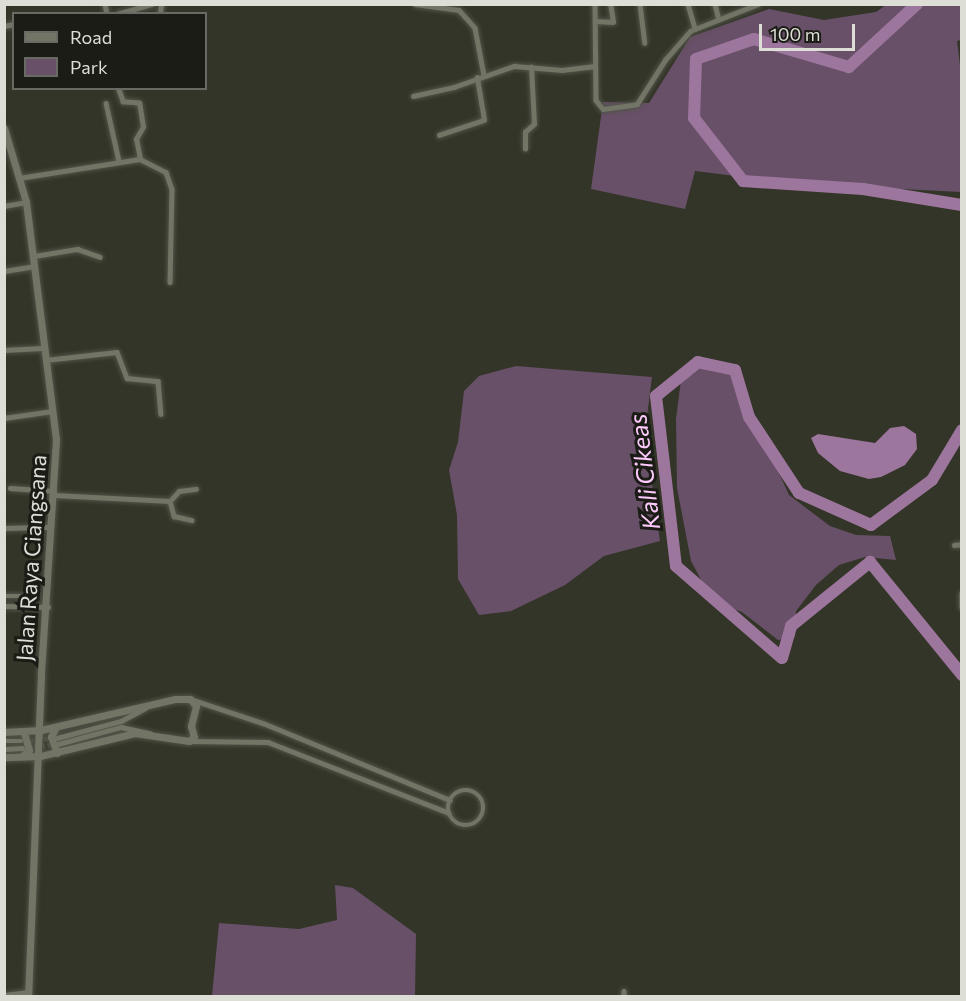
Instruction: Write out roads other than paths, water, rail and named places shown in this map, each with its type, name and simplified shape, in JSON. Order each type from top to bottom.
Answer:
[{"type":"main road","name":"Jalan Raya Ciangsana","points":[[4,128],[26,202],[34,256],[42,348],[53,411],[54,493],[28,994]]},
{"type":"main road","points":[[4,732],[24,732],[56,727],[155,701],[190,699],[196,706],[191,726],[192,739],[123,734],[57,753],[4,757]]},
{"type":"main road","points":[[56,727],[51,737],[57,753]]},
{"type":"main road","points":[[22,756],[28,750],[24,732]]},
{"type":"street","points":[[124,12],[153,4]]},
{"type":"street","points":[[415,4],[459,10],[475,28],[484,75]]},
{"type":"street","points":[[595,4],[595,66],[599,106],[633,107],[684,36],[758,4]]},
{"type":"street","points":[[595,21],[613,22],[610,4]]},
{"type":"street","points":[[640,4],[645,43]]},
{"type":"street","points":[[688,4],[696,29]]},
{"type":"street","points":[[715,4],[719,20]]},
{"type":"street","points":[[739,4],[741,12]]},
{"type":"street","points":[[412,96],[514,66],[562,70],[595,66]]},
{"type":"street","points":[[525,149],[525,132],[534,124],[531,67]]},
{"type":"street","points":[[439,135],[484,120],[477,78]]},
{"type":"street","points":[[119,90],[123,102],[139,103],[142,127],[136,139],[140,159]]},
{"type":"street","points":[[106,103],[119,161]]},
{"type":"street","points":[[19,178],[140,159],[166,172],[172,189],[170,282]]},
{"type":"street","points":[[4,206],[26,202]]},
{"type":"street","points":[[34,256],[77,249],[100,257]]},
{"type":"street","points":[[4,271],[34,266]]},
{"type":"street","points":[[4,350],[42,348]]},
{"type":"street","points":[[45,360],[117,352],[127,378],[158,381],[161,414]]},
{"type":"street","points":[[4,418],[53,411]]},
{"type":"street","points":[[10,488],[170,501]]},
{"type":"street","points":[[170,501],[179,491],[196,489]]},
{"type":"street","points":[[170,501],[174,516],[192,520]]},
{"type":"street","points":[[4,528],[47,527]]},
{"type":"street","points":[[954,545],[962,544]]},
{"type":"street","points":[[962,593],[962,607]]},
{"type":"street","points":[[4,596],[37,596]]},
{"type":"street","points":[[4,606],[48,607]]},
{"type":"street","points":[[190,699],[263,723],[450,800]]},
{"type":"street","points":[[57,738],[121,721],[155,701]]},
{"type":"street","points":[[196,706],[206,704]]},
{"type":"street","points":[[58,744],[121,727],[173,739]]},
{"type":"street","points":[[192,739],[204,743],[268,742],[449,813],[458,824],[466,826],[480,820],[484,808],[479,796],[466,790],[450,800]]},
{"type":"street","points":[[4,741],[21,741]]},
{"type":"street","points":[[4,749],[22,748]]},
{"type":"street","points":[[449,813],[450,800]]},
{"type":"street","points":[[4,994],[28,994]]},
{"type":"waterway","name":"Kali Cikeas","points":[[917,4],[849,67],[754,39],[696,59],[694,118],[743,181],[863,189],[962,205]]},
{"type":"waterway","name":"Kali Cikeas","points":[[962,430],[932,480],[871,525],[799,493],[749,417],[735,370],[698,362],[656,396],[676,566],[782,658],[791,626],[870,562],[962,675]]},
{"type":"tunnel","points":[[24,741],[51,738]]},
{"type":"tunnel","points":[[28,747],[56,744]]}]
